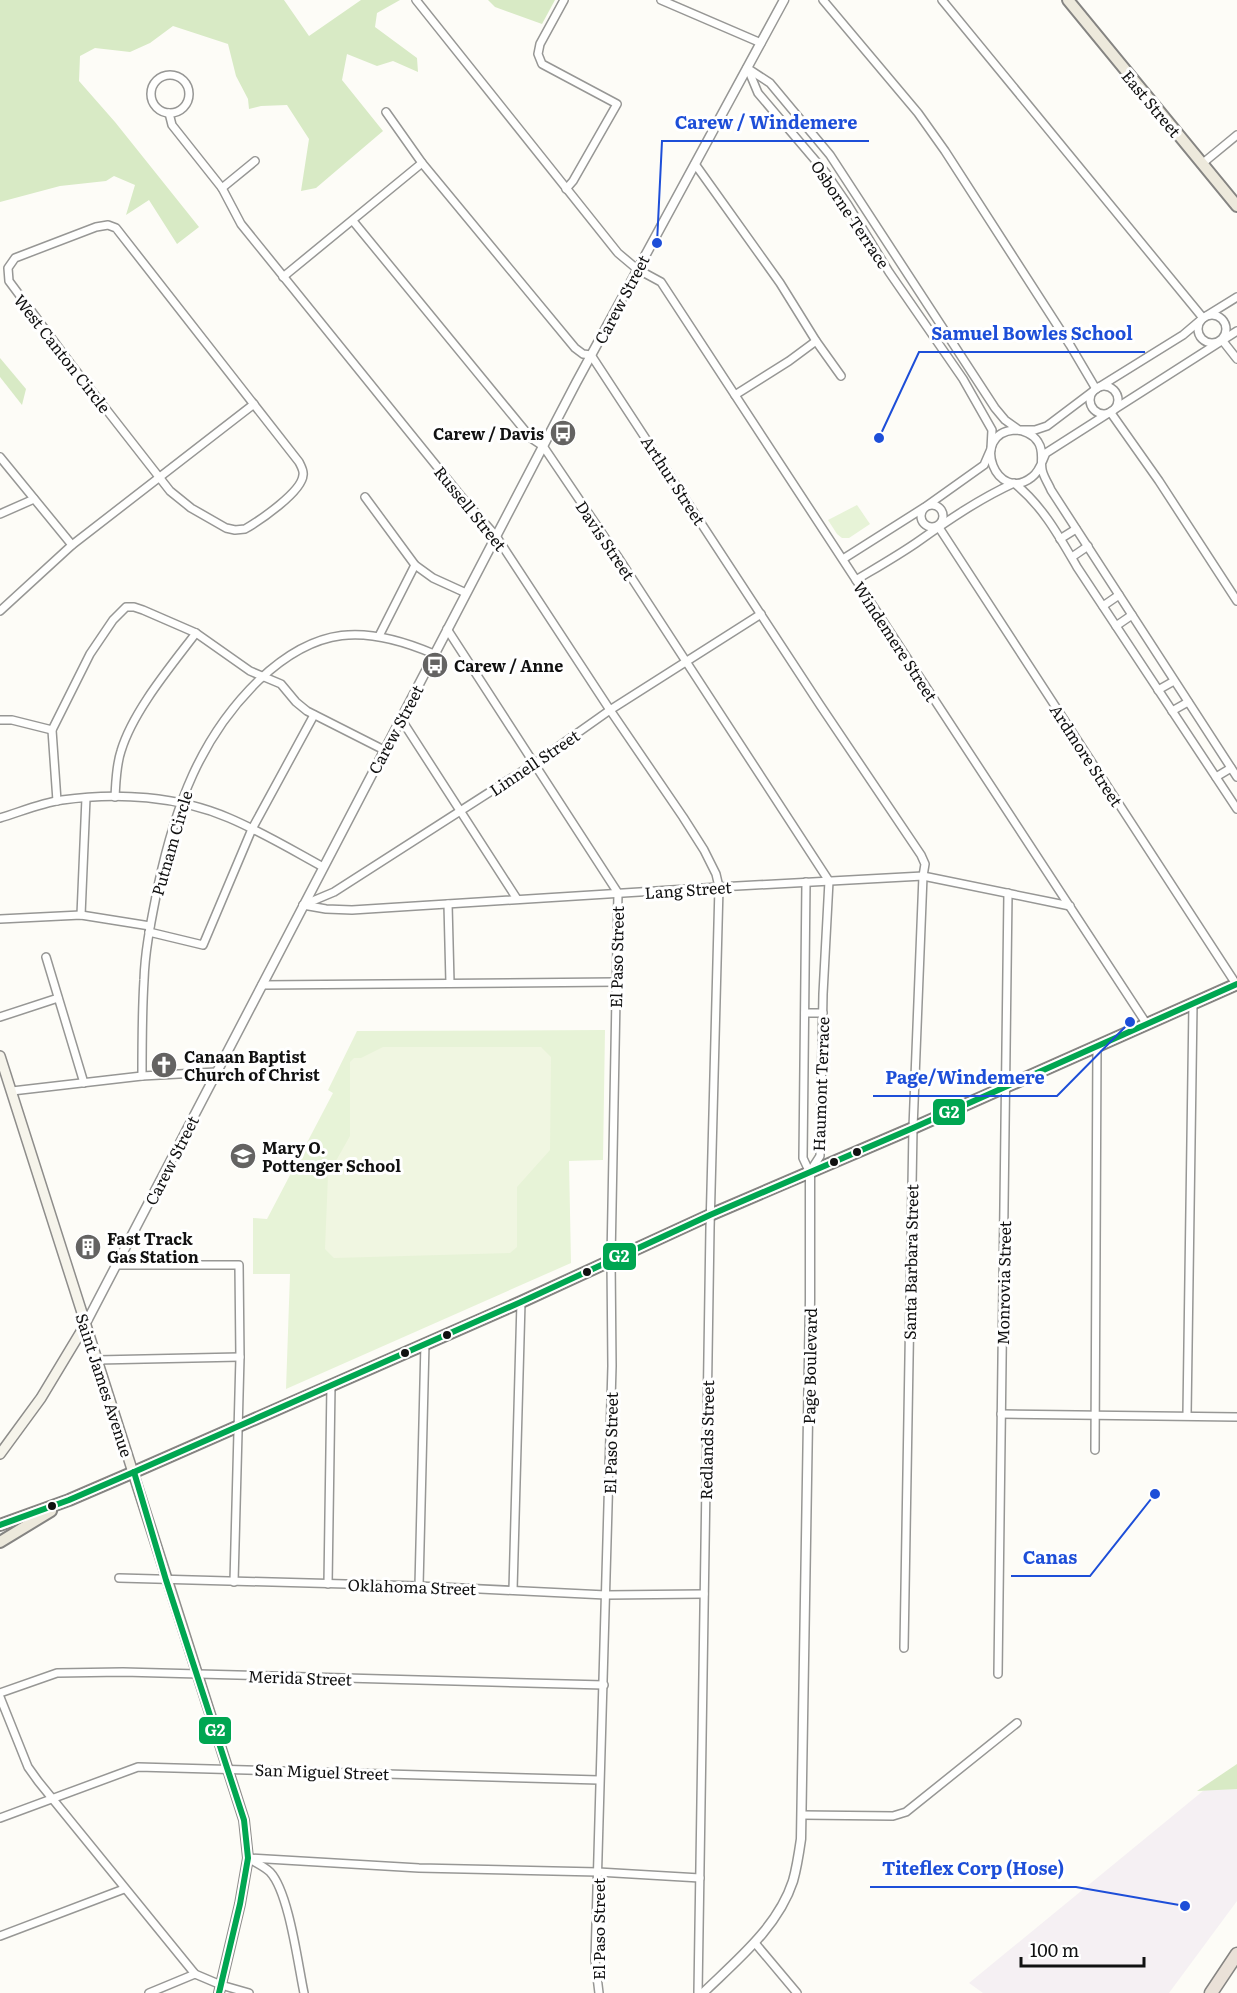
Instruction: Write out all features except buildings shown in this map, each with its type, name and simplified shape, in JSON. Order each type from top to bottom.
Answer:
[{"type":"highway","points":[[1211,1993],[1237,1954]]},
{"type":"main road","name":"East Street","points":[[1068,0],[1237,206]]},
{"type":"main road","points":[[0,1525],[69,1500],[134,1472],[1236,984]]},
{"type":"main road","name":"Saint James Avenue","points":[[0,1056],[244,1820],[249,1849],[248,1858],[220,1989]]},
{"type":"main road","name":"Carew Street","points":[[0,1454],[41,1398],[85,1325]]},
{"type":"main road","points":[[0,1542],[69,1500]]},
{"type":"street","name":"Windemere Street","points":[[416,0],[618,253],[637,269],[661,282],[1146,1023]]},
{"type":"street","points":[[564,0],[540,44],[538,54],[542,64],[617,104],[567,189]]},
{"type":"street","points":[[661,0],[761,43]]},
{"type":"street","name":"Carew Street","points":[[85,1325],[591,355],[784,0]]},
{"type":"street","points":[[823,0],[918,113],[945,151],[1096,389]]},
{"type":"street","points":[[942,0],[1203,318]]},
{"type":"street","name":"Osborne Terrace","points":[[747,68],[770,83],[830,155],[995,408],[1005,420],[1019,430]]},
{"type":"street","name":"Osborne Terrace","points":[[747,68],[758,93],[826,173],[889,272],[963,379],[992,430],[991,449]]},
{"type":"street","points":[[166,75],[172,75],[184,81],[189,93],[185,106],[170,113],[161,112],[150,98],[150,91],[155,80],[166,75]]},
{"type":"street","name":"Arthur Street","points":[[386,112],[422,163],[575,348],[583,354],[591,355],[921,855],[925,864],[923,876]]},
{"type":"street","name":"Russell Street","points":[[170,113],[172,125],[222,188],[241,224],[460,495],[496,536],[704,850],[716,874],[719,887]]},
{"type":"street","points":[[1203,163],[1237,135]]},
{"type":"street","points":[[222,188],[255,161]]},
{"type":"street","points":[[283,277],[422,163]]},
{"type":"street","points":[[695,164],[780,283],[841,376]]},
{"type":"street","name":"Davis Street","points":[[353,221],[531,438],[543,446],[829,881]]},
{"type":"street","name":"West Canton Circle","points":[[160,477],[12,287],[8,272],[12,261],[23,254],[96,228],[108,225],[116,228],[254,404]]},
{"type":"street","points":[[843,559],[925,507],[984,465],[1000,436],[1009,431],[1035,430],[1047,426],[1096,389],[1184,335],[1203,318],[1237,297]]},
{"type":"street","points":[[856,580],[915,544],[938,526],[999,490],[1033,477],[1046,453],[1222,340],[1227,330],[1223,320],[1213,315],[1203,318],[1198,324],[1198,332],[1201,339],[1207,343],[1215,344],[1222,340],[1237,331]]},
{"type":"street","points":[[1222,340],[1237,359]]},
{"type":"street","points":[[735,395],[816,341]]},
{"type":"street","points":[[1100,386],[1110,387],[1118,395],[1118,405],[1111,412],[1102,414],[1091,406],[1090,396],[1100,386]]},
{"type":"street","points":[[0,611],[72,545],[254,404],[299,462],[304,475],[292,494],[242,530],[232,530],[191,508],[170,491],[160,477]]},
{"type":"street","points":[[1111,412],[1237,601]]},
{"type":"street","points":[[1019,430],[1032,436],[1038,442],[1042,451],[1042,472],[1076,529],[1237,777]]},
{"type":"street","points":[[991,449],[991,461],[995,471],[1003,479],[1014,483],[1033,500],[1237,809]]},
{"type":"street","points":[[0,457],[72,545]]},
{"type":"street","points":[[365,497],[415,566],[433,579],[466,593]]},
{"type":"street","points":[[0,514],[34,499]]},
{"type":"street","name":"Ardmore Street","points":[[934,505],[941,510],[943,519],[938,526],[928,527],[921,520],[922,510],[925,507],[934,505]]},
{"type":"street","name":"Ardmore Street","points":[[938,526],[1236,984]]},
{"type":"street","points":[[1060,539],[1076,529]]},
{"type":"street","points":[[1072,557],[1088,546]]},
{"type":"street","points":[[379,636],[415,566]]},
{"type":"street","points":[[1103,606],[1119,595]]},
{"type":"street","points":[[57,801],[52,730],[98,640],[126,607],[143,610],[196,633],[250,671],[281,684],[301,707],[384,750]]},
{"type":"street","name":"Linnell Street","points":[[303,905],[334,892],[535,763],[610,710],[761,614]]},
{"type":"street","points":[[1116,626],[1132,615]]},
{"type":"street","points":[[447,629],[618,894]]},
{"type":"street","points":[[115,797],[117,764],[128,733],[149,698],[196,633]]},
{"type":"street","name":"Putnam Circle","points":[[142,1076],[144,979],[149,929],[180,803],[194,769],[218,728],[264,676],[285,657],[302,646],[351,635],[379,636],[402,641],[434,654]]},
{"type":"street","points":[[1158,690],[1174,681]]},
{"type":"street","points":[[1172,711],[1188,702]]},
{"type":"street","points":[[0,919],[81,915],[149,929],[203,945],[252,830],[314,715]]},
{"type":"street","points":[[400,719],[517,899]]},
{"type":"street","points":[[0,720],[12,720],[52,730]]},
{"type":"street","points":[[1216,777],[1232,768]]},
{"type":"street","points":[[1229,797],[1237,793]]},
{"type":"street","points":[[0,819],[57,801],[140,797],[180,803],[228,818],[323,867]]},
{"type":"street","points":[[81,915],[86,798]]},
{"type":"street","name":"Lang Street","points":[[303,905],[352,910],[923,876],[1070,906]]},
{"type":"street","name":"Santa Barbara Street","points":[[904,1648],[913,1128],[923,876]]},
{"type":"street","name":"Haumont Terrace","points":[[810,1173],[820,1156],[822,1013],[829,881]]},
{"type":"street","name":"Haumont Terrace","points":[[806,882],[803,1158],[810,1173]]},
{"type":"street","name":"Redlands Street","points":[[698,1993],[710,1215],[719,887]]},
{"type":"street","name":"Monrovia Street","points":[[998,1674],[1008,893]]},
{"type":"street","name":"El Paso Street","points":[[598,1993],[596,1960],[599,1779],[604,1685],[612,1366],[611,1259],[618,894]]},
{"type":"street","points":[[448,904],[450,983]]},
{"type":"street","points":[[46,957],[84,1083]]},
{"type":"street","points":[[262,985],[616,982]]},
{"type":"street","points":[[0,1017],[58,998]]},
{"type":"street","points":[[1187,1415],[1193,1004]]},
{"type":"street","points":[[805,1013],[822,1013]]},
{"type":"street","points":[[1095,1450],[1097,1045]]},
{"type":"street","points":[[12,1091],[142,1076],[216,1072]]},
{"type":"street","name":"Page Boulevard","points":[[704,1993],[754,1943],[780,1910],[793,1881],[801,1839],[810,1173]]},
{"type":"street","points":[[118,1265],[239,1265],[240,1357],[234,1582]]},
{"type":"street","points":[[513,1590],[521,1302]]},
{"type":"street","points":[[419,1586],[425,1343]]},
{"type":"street","points":[[97,1360],[240,1357]]},
{"type":"street","points":[[327,1584],[331,1384]]},
{"type":"street","points":[[1000,1414],[1237,1417]]},
{"type":"street","name":"Oklahoma Street","points":[[119,1578],[419,1586],[606,1594],[704,1594]]},
{"type":"street","name":"Merida Street","points":[[0,1695],[57,1674],[123,1672],[604,1685]]},
{"type":"street","points":[[0,1695],[28,1767],[51,1799],[195,1974],[220,1989],[249,1993]]},
{"type":"street","points":[[802,1815],[893,1816],[906,1812],[1017,1723]]},
{"type":"street","name":"San Miguel Street","points":[[0,1818],[138,1767],[599,1779]]},
{"type":"street","points":[[248,1858],[419,1868],[598,1872],[700,1878]]},
{"type":"street","points":[[248,1858],[270,1872],[276,1882],[284,1903],[304,1993]]},
{"type":"street","points":[[0,1936],[124,1889]]},
{"type":"street","points":[[754,1943],[797,1993]]},
{"type":"street","points":[[149,1993],[195,1974]]},
{"type":"shaded area","points":[[1220,1777],[1237,1789],[1237,1901],[1169,1993],[983,1993],[969,1983]]},
{"type":"green space","points":[[0,0],[284,0],[309,36],[361,0],[400,0],[377,13],[375,27],[417,58],[418,72],[393,61],[377,66],[347,54],[342,80],[383,131],[316,188],[301,191],[309,139],[287,105],[249,109],[248,99],[236,76],[228,44],[173,26],[150,43],[130,52],[95,48],[80,56],[79,81],[199,227],[177,244],[149,200],[126,215],[135,185],[114,176],[106,181],[60,186],[0,202]]},
{"type":"green space","points":[[488,0],[555,0],[542,24],[495,7]]},
{"type":"green space","points":[[0,358],[26,389],[22,405],[0,377]]},
{"type":"green space","points":[[857,505],[870,524],[849,538],[842,538],[828,520]]},
{"type":"green space","points":[[605,1030],[603,1160],[569,1161],[571,1263],[286,1389],[290,1274],[253,1274],[253,1218],[267,1219],[333,1093],[328,1090],[357,1031]]},
{"type":"green space","points":[[383,1047],[541,1047],[551,1057],[550,1150],[517,1187],[517,1247],[510,1253],[334,1258],[325,1249],[328,1175],[350,1136],[350,1062],[354,1058],[361,1058]]},
{"type":"green space","points":[[1237,1764],[1237,1789],[1197,1791]]},
{"type":"transit line","name":"G2","points":[[0,1525],[69,1500],[134,1472],[521,1302],[710,1215],[913,1128],[1237,984]]},
{"type":"transit line","name":"G2","points":[[134,1472],[166,1580],[244,1820],[248,1858],[240,1904],[219,1993]]},
{"type":"place","name":"Carew / Windemere","points":[[657,243]]},
{"type":"place","name":"Carew / Davis","points":[[563,433]]},
{"type":"place","name":"Samuel Bowles School","points":[[879,438]]},
{"type":"place","name":"Carew / Anne","points":[[435,665]]},
{"type":"place","name":"Page/Windemere","points":[[1130,1022]]},
{"type":"place","name":"Canaan Baptist Church of Christ","points":[[164,1065]]},
{"type":"place","name":"Mary O. Pottenger School","points":[[243,1156]]},
{"type":"place","name":"Fast Track Gas Station","points":[[88,1247]]},
{"type":"place","name":"Canas","points":[[1155,1494]]},
{"type":"place","name":"Titeflex Corp (Hose)","points":[[1185,1906]]}]
